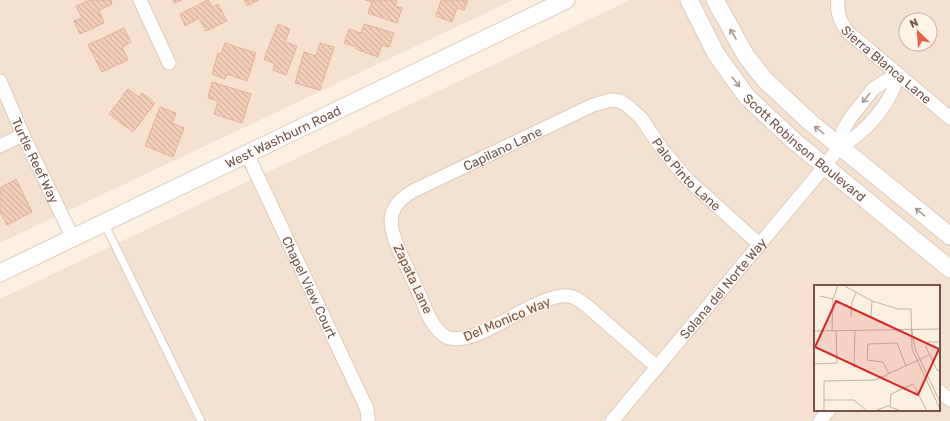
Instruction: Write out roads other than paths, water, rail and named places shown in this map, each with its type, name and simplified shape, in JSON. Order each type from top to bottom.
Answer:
[{"type":"street","points":[[140,0],[169,63]]},
{"type":"street","name":"West Washburn Road","points":[[0,273],[566,0]]},
{"type":"street","name":"Scott Robinson Boulevard","points":[[688,0],[716,54],[747,98],[788,136],[832,156],[950,236]]},
{"type":"street","name":"Scott Robinson Boulevard","points":[[715,0],[746,56],[765,80],[807,119],[832,156],[950,269]]},
{"type":"street","name":"Sierra Blanca Lane","points":[[838,1],[839,18],[848,32],[897,75],[950,118]]},
{"type":"street","points":[[832,156],[843,130],[851,117],[874,89],[897,75]]},
{"type":"street","points":[[832,156],[859,134],[888,101],[894,89],[897,75]]},
{"type":"street","name":"Turtle Reef Way","points":[[0,81],[23,135],[73,238]]},
{"type":"street","name":"Capilano Lane","points":[[392,211],[405,196],[413,191],[601,102],[611,100],[620,101]]},
{"type":"street","name":"Palo Pinto Lane","points":[[620,101],[638,115],[662,149],[687,179],[759,244]]},
{"type":"street","points":[[0,146],[23,135]]},
{"type":"street","name":"Chapel View Court","points":[[247,154],[367,409],[368,421]]},
{"type":"street","name":"Solana del Norte Way","points":[[612,421],[832,156]]},
{"type":"street","name":"Zapata Lane","points":[[392,211],[390,220],[394,240],[431,320],[442,335],[450,340]]},
{"type":"street","name":"Del Monico Way","points":[[450,340],[470,337],[546,301],[569,296],[579,300],[587,306],[657,367]]},
{"type":"street","points":[[940,391],[950,400]]},
{"type":"street","points":[[820,421],[828,411]]},
{"type":"lane","points":[[104,223],[201,421]]}]
